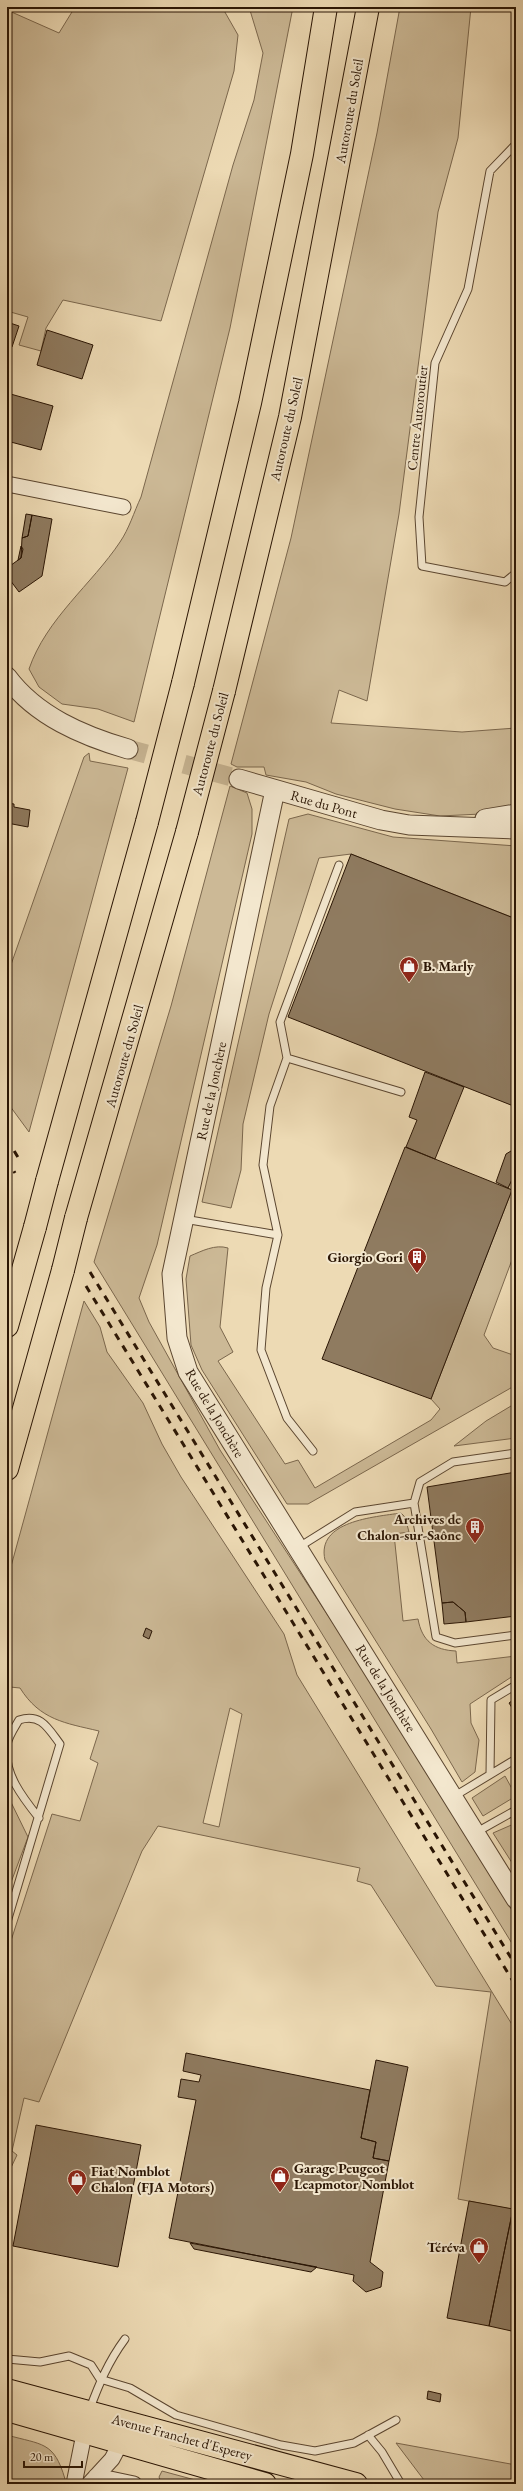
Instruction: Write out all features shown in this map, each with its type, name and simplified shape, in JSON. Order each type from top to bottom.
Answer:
[{"type":"main road","points":[[7,1326],[147,822],[183,683],[255,380],[302,154],[326,7]]},
{"type":"main road","name":"Autoroute du Soleil","points":[[7,1469],[63,1270],[76,1218],[187,832],[224,692],[290,417],[368,7]]},
{"type":"main road","name":"Avenue Franchet d'Esperey","points":[[7,2390],[356,2484]]},
{"type":"main road","name":"Avenue Franchet d'Esperey","points":[[7,2410],[120,2444],[265,2484]]},
{"type":"street","points":[[7,484],[123,507]]},
{"type":"street","points":[[7,677],[17,691],[52,717],[96,739],[128,749]]},
{"type":"street","name":"Rue du Pont","points":[[239,779],[381,820],[409,825],[516,829]]},
{"type":"street","name":"Rue de la Jonchère","points":[[275,790],[172,1281],[177,1338],[188,1372],[516,1899]]},
{"type":"street","name":"Rue du Pont","points":[[409,825],[489,819],[516,814]]},
{"type":"street","points":[[74,2484],[83,2432],[99,2414],[120,2444],[112,2459],[92,2480]]},
{"type":"street","points":[[92,2480],[134,2484]]},
{"type":"lane","name":"Centre Autoroutier","points":[[516,144],[490,171],[468,289],[435,363],[419,517],[422,566],[505,582],[516,573]]},
{"type":"lane","points":[[313,1451],[287,1418],[261,1350],[266,1288],[278,1235],[263,1165],[270,1106],[287,1058],[280,1022],[339,866]]},
{"type":"lane","points":[[287,1058],[401,1092]]},
{"type":"lane","points":[[184,1219],[278,1235]]},
{"type":"lane","points":[[516,1453],[453,1462],[420,1482],[414,1503],[436,1638],[456,1643],[516,1635]]},
{"type":"lane","points":[[298,1547],[355,1512],[414,1503]]},
{"type":"lane","points":[[490,1774],[491,1700],[516,1685]]},
{"type":"lane","points":[[7,1922],[39,1818],[60,1744],[44,1722],[29,1717],[19,1720],[7,1744],[8,1764],[19,1792],[39,1818]]},
{"type":"lane","points":[[453,1797],[516,1759]]},
{"type":"lane","points":[[475,1833],[516,1810]]},
{"type":"lane","points":[[99,2414],[100,2379],[110,2358],[125,2339]]},
{"type":"lane","points":[[7,2360],[40,2362],[69,2356],[91,2365],[100,2379],[130,2388],[176,2415],[282,2445],[315,2451],[354,2443],[396,2420]]},
{"type":"lane","points":[[368,2435],[382,2452],[401,2484]]},
{"type":"shaded area","points":[[75,7],[222,7],[238,35],[234,71],[161,321],[63,300],[46,328],[41,351],[19,345],[28,317],[7,311],[7,10],[59,33]]},
{"type":"shaded area","points":[[249,7],[293,7],[230,328],[134,722],[98,709],[62,704],[39,687],[29,669],[46,634],[70,602],[96,573],[120,542],[129,526],[141,497],[233,165],[254,100],[263,53]]},
{"type":"shaded area","points":[[400,7],[471,7],[458,138],[438,212],[399,514],[367,701],[339,690],[331,723],[462,732],[516,728],[516,806],[481,814],[440,816],[395,809],[336,794],[306,782],[266,775],[264,767],[237,767],[231,764],[291,538],[377,133]]},
{"type":"shaded area","points":[[89,753],[90,761],[128,768],[29,1132],[7,1102],[7,976],[84,757]]},
{"type":"shaded area","points":[[230,786],[247,793],[252,809],[252,834],[157,1245],[139,1298],[149,1322],[220,1450],[357,1660],[516,1917],[516,1950],[94,1262],[171,1006]]},
{"type":"shaded area","points":[[308,814],[393,837],[516,846],[516,913],[514,918],[351,854],[319,858],[269,1014],[243,1124],[241,1170],[231,1208],[202,1202],[289,819]]},
{"type":"shaded area","points":[[516,1171],[516,1249],[484,1335],[493,1348],[516,1356],[516,1385],[308,1504],[287,1504],[202,1370],[191,1345],[186,1279],[190,1256],[213,1247],[228,1248],[220,1327],[233,1352],[218,1361],[285,1464],[298,1460],[315,1488],[431,1420],[440,1409],[431,1399],[512,1190],[508,1188]]},
{"type":"shaded area","points":[[84,1301],[100,1327],[107,1352],[143,1403],[162,1444],[181,1477],[284,1634],[297,1675],[516,2031],[516,2210],[458,2199],[491,1992],[436,1986],[371,1885],[357,1881],[360,1868],[158,1826],[142,1851],[39,2102],[24,2098],[12,2151],[17,2155],[7,2176],[7,1953],[52,1814],[80,1821],[98,1763],[90,1759],[99,1731],[64,1722],[45,1714],[28,1699],[20,1688],[10,1687],[7,1696],[7,1581]],"holes":[[[230,1708],[242,1714],[219,1827],[203,1823]]]},
{"type":"shaded area","points":[[516,1403],[516,1438],[454,1446],[486,1421]]},
{"type":"shaded area","points":[[401,1513],[405,1517],[409,1532],[394,1534],[403,1621],[418,1619],[426,1639],[441,1649],[456,1651],[457,1663],[516,1656],[516,1674],[470,1704],[471,1723],[479,1740],[475,1772],[462,1782],[431,1729],[325,1560],[325,1547],[329,1537],[338,1529],[363,1519]]},
{"type":"shaded area","points":[[505,1776],[516,1796],[483,1816],[472,1798]]},
{"type":"shaded area","points":[[7,1794],[28,1837],[7,1893]]},
{"type":"shaded area","points":[[516,1823],[516,1869],[493,1833]]},
{"type":"shaded area","points":[[7,2435],[38,2443],[51,2451],[61,2467],[65,2479],[62,2484],[21,2484],[7,2480]]},
{"type":"shaded area","points":[[396,2443],[516,2465],[516,2484],[427,2484]]},
{"type":"shaded area","points":[[162,2471],[210,2484],[167,2484],[161,2482],[159,2477]]},
{"type":"building","points":[[7,322],[19,326],[12,347],[7,345]]},
{"type":"building","points":[[47,330],[93,345],[82,379],[37,365]]},
{"type":"building","points":[[7,393],[53,406],[41,450],[7,441]]},
{"type":"building","points":[[26,514],[32,515],[28,536],[22,538]]},
{"type":"building","points":[[32,515],[52,519],[42,576],[19,592],[7,576],[7,568],[21,558],[22,538],[28,536]]},
{"type":"building","points":[[21,546],[23,549],[21,558],[18,560]]},
{"type":"building","points":[[7,803],[14,804],[14,807],[30,810],[28,827],[7,823]]},
{"type":"building","name":"B. Marly","points":[[351,854],[516,919],[516,1107],[288,1017]]},
{"type":"building","points":[[425,1072],[464,1087],[435,1159],[406,1147],[417,1120],[409,1117]]},
{"type":"building","name":"Giorgio Gori","points":[[405,1147],[512,1190],[431,1399],[322,1359]]},
{"type":"building","points":[[516,1148],[516,1171],[508,1188],[496,1182],[506,1154]]},
{"type":"building","name":"Archives de Chalon-sur-Saône","points":[[516,1472],[516,1616],[466,1622],[465,1612],[453,1602],[442,1603],[427,1487]]},
{"type":"building","points":[[453,1602],[465,1612],[466,1622],[444,1624],[442,1603]]},
{"type":"building","points":[[146,1628],[152,1631],[149,1639],[143,1636]]},
{"type":"building","points":[[516,1698],[516,1714],[509,1703]]},
{"type":"building","name":"Garage Peugeot Leapmotor Nomblot","points":[[186,2053],[370,2090],[361,2138],[376,2142],[373,2158],[389,2161],[370,2262],[383,2272],[381,2287],[366,2292],[353,2281],[354,2275],[169,2238],[196,2100],[178,2097],[181,2079],[199,2082],[201,2075],[183,2071]]},
{"type":"building","points":[[376,2060],[408,2067],[389,2161],[373,2158],[376,2142],[361,2138]]},
{"type":"building","name":"Fiat Nomblot Chalon (FJA Motors)","points":[[36,2125],[141,2145],[118,2267],[13,2246]]},
{"type":"building","name":"Téréva","points":[[469,2201],[513,2209],[489,2326],[447,2318]]},
{"type":"building","points":[[513,2209],[516,2210],[516,2332],[489,2326]]},
{"type":"building","points":[[190,2243],[317,2267],[311,2272],[194,2249]]},
{"type":"building","points":[[428,2391],[441,2394],[440,2402],[427,2399]]},
{"type":"tunnel","points":[[128,749],[239,779]]},
{"type":"railway","points":[[7,1139],[19,1159]]},
{"type":"railway","points":[[7,1159],[15,1173]]},
{"type":"railway","points":[[90,1272],[516,1966]]},
{"type":"railway","points":[[86,1286],[516,1986]]},
{"type":"place","name":"B. Marly","points":[[409,983]]},
{"type":"place","name":"Giorgio Gori","points":[[417,1274]]},
{"type":"place","name":"Archives de Chalon-sur-Saône","points":[[475,1544]]},
{"type":"place","name":"Garage Peugeot Leapmotor Nomblot","points":[[280,2193]]},
{"type":"place","name":"Fiat Nomblot Chalon (FJA Motors)","points":[[77,2196]]},
{"type":"place","name":"Téréva","points":[[479,2264]]}]
